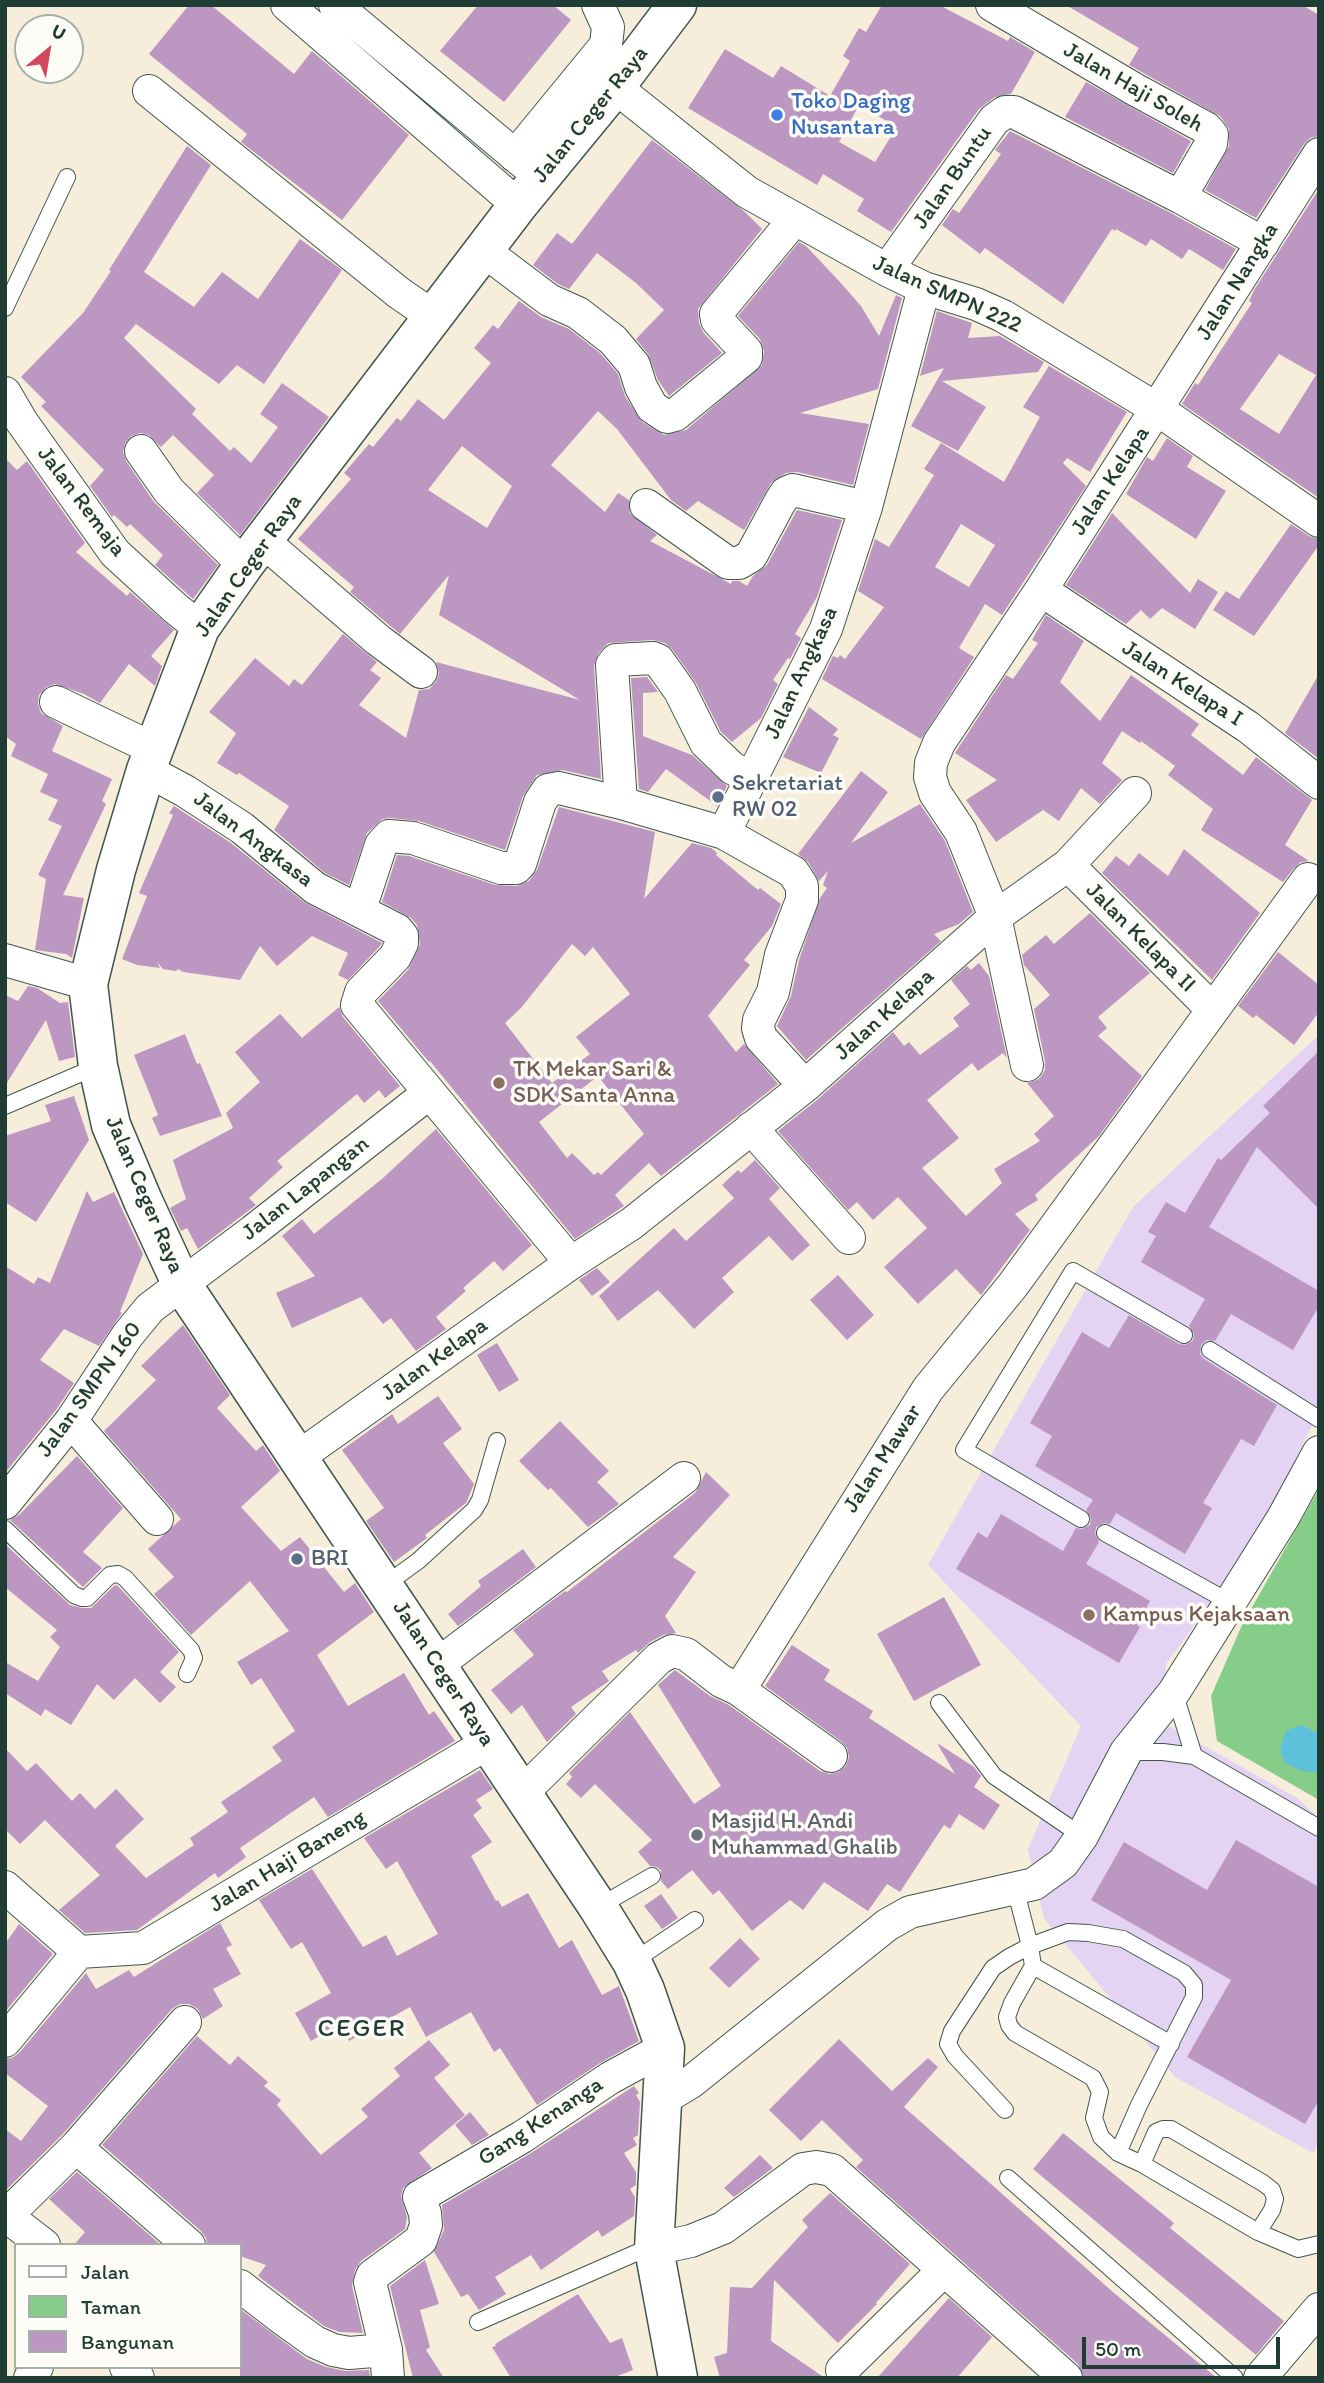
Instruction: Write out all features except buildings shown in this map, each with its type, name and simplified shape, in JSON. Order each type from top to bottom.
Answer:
[{"type":"main road","name":"Jalan Ceger Raya","points":[[670,2375],[654,2249],[665,2048],[645,1990],[632,1962],[598,1907],[181,1283],[111,1125],[98,1066],[88,984],[116,870],[150,759],[200,628],[253,553],[484,251],[525,180],[615,87],[677,5]]},
{"type":"street","points":[[287,5],[525,180]]},
{"type":"street","points":[[335,5],[525,180]]},
{"type":"street","points":[[525,180],[606,45],[608,27],[598,5]]},
{"type":"street","name":"Jalan Haji Soleh","points":[[992,5],[1206,128],[1212,135],[1211,144],[1180,197]]},
{"type":"street","name":"Jalan SMPN 222","points":[[615,87],[747,192],[794,220],[924,288],[976,304],[1003,316],[1157,409],[1319,520]]},
{"type":"street","points":[[149,91],[399,293],[434,317]]},
{"type":"street","name":"Jalan Buntu","points":[[887,270],[994,120],[1005,112],[1014,112],[1180,197]]},
{"type":"street","name":"Jalan Nangka","points":[[1157,409],[1319,154]]},
{"type":"street","points":[[1180,197],[1263,243]]},
{"type":"street","points":[[484,251],[549,300],[578,313],[612,340],[634,365],[652,408],[667,417],[675,415],[746,357],[746,351],[716,320],[716,314],[794,220]]},
{"type":"street","name":"Jalan Angkasa","points":[[724,833],[826,629],[866,508],[924,288]]},
{"type":"street","name":"Jalan Remaja","points":[[5,393],[15,434],[115,553],[200,628]]},
{"type":"street","name":"Jalan Kelapa","points":[[297,1458],[571,1263],[631,1224],[805,1086],[995,917],[961,832],[935,793],[930,777],[931,763],[939,743],[1157,409]]},
{"type":"street","points":[[141,451],[169,491],[421,673]]},
{"type":"street","points":[[646,505],[728,563],[739,563],[751,556],[780,502],[793,490],[866,508]]},
{"type":"street","name":"Jalan Kelapa I","points":[[1041,590],[1248,727],[1319,783]]},
{"type":"street","points":[[621,803],[612,665],[616,660],[658,660],[680,691],[706,743],[732,768],[751,779]]},
{"type":"street","name":"Jalan Angkasa","points":[[56,702],[150,759],[185,791],[242,828],[315,888],[397,930],[402,936],[402,943],[395,957],[361,992],[357,1005],[429,1093]]},
{"type":"street","points":[[360,909],[382,845],[389,836],[413,838],[512,870],[520,864],[540,802],[548,790],[559,788],[621,803],[724,833],[793,872],[802,886],[802,900],[781,955],[773,992],[759,1020],[758,1028],[761,1038],[805,1086]]},
{"type":"street","points":[[1027,1065],[995,917],[1068,865],[1135,793]]},
{"type":"street","name":"Jalan Kelapa II","points":[[1068,865],[1213,1010]]},
{"type":"street","name":"Jalan Mawar","points":[[738,1689],[928,1389],[1013,1285],[1308,879]]},
{"type":"street","points":[[5,960],[88,984]]},
{"type":"street","points":[[429,1093],[571,1263]]},
{"type":"street","name":"Jalan Lapangan","points":[[181,1283],[253,1231],[429,1093]]},
{"type":"street","points":[[751,1128],[849,1238]]},
{"type":"street","name":"Jalan SMPN 160","points":[[5,1503],[72,1421],[127,1336],[150,1308],[181,1283]]},
{"type":"street","points":[[72,1421],[157,1519]]},
{"type":"street","points":[[663,2099],[691,2082],[887,1925],[911,1912],[1034,1884],[1063,1863],[1082,1836],[1126,1752],[1174,1692],[1283,1518],[1319,1452]]},
{"type":"street","points":[[438,1664],[684,1478]]},
{"type":"street","points":[[521,1794],[659,1658],[672,1651],[686,1654],[831,1756]]},
{"type":"street","name":"Jalan Haji Baneng","points":[[79,1951],[143,1948],[488,1743]]},
{"type":"street","points":[[5,1886],[79,1951],[5,2041]]},
{"type":"street","points":[[41,2243],[6,2216],[76,2147],[185,2022]]},
{"type":"street","name":"Gang Kenanga","points":[[380,2364],[386,2350],[370,2282],[372,2276],[421,2240],[426,2225],[419,2197],[522,2137],[610,2078],[665,2048]]},
{"type":"street","points":[[76,2147],[187,2243]]},
{"type":"street","points":[[654,2249],[691,2241],[723,2228],[803,2169],[816,2166],[832,2170],[1066,2378]]},
{"type":"street","points":[[842,2371],[944,2270]]},
{"type":"street","points":[[242,2288],[315,2342],[380,2364]]},
{"type":"street","points":[[1260,2378],[1319,2309]]},
{"type":"lane","points":[[5,308],[67,177]]},
{"type":"lane","points":[[5,1106],[98,1066]]},
{"type":"lane","points":[[1081,1519],[964,1450],[1073,1270],[1184,1335]]},
{"type":"lane","points":[[1210,1350],[1319,1419]]},
{"type":"lane","points":[[384,1585],[418,1562],[474,1510],[483,1491],[496,1441]]},
{"type":"lane","points":[[5,1529],[74,1595],[87,1598],[110,1575],[118,1574],[125,1578],[191,1650],[194,1658],[187,1674]]},
{"type":"lane","points":[[1105,1533],[1231,1603]]},
{"type":"lane","points":[[1174,1692],[1194,1756]]},
{"type":"lane","points":[[939,1703],[994,1776],[1082,1836]]},
{"type":"lane","points":[[1126,1752],[1163,1752],[1194,1756],[1319,1828]]},
{"type":"lane","points":[[598,1907],[652,1876]]},
{"type":"lane","points":[[1015,1888],[1030,1946],[1032,1966],[1012,2003],[1007,2017],[1009,2025],[1015,2033],[1093,2078],[1100,2092],[1094,2118],[1101,2137],[1118,2153],[1142,2164],[1258,2232],[1298,2249],[1319,2244]]},
{"type":"lane","points":[[632,1962],[695,1920]]},
{"type":"lane","points":[[1004,2110],[955,2056],[948,2044],[952,2031],[993,1968],[1030,1946],[1068,1932],[1123,1940],[1184,1973],[1194,1985],[1194,1997],[1139,2105],[1118,2153]]},
{"type":"lane","points":[[1032,1966],[1171,2045]]},
{"type":"lane","points":[[1142,2164],[1156,2132],[1171,2129],[1240,2169],[1272,2190],[1275,2199],[1272,2210],[1258,2232]]},
{"type":"lane","points":[[1008,2178],[1235,2378]]},
{"type":"lane","points":[[478,2322],[636,2253],[654,2249]]},
{"type":"shaded area","name":"Kampus Kejaksaan","points":[[1319,1035],[1319,1411],[1254,1544],[1166,1664],[1167,1725],[1297,1798],[1319,1818],[1319,2142],[1313,2153],[1175,2077],[1044,1918],[1028,1849],[1081,1726],[928,1565],[1133,1207]]},
{"type":"green space","points":[[1319,1489],[1319,1800],[1217,1741],[1211,1696],[1242,1625]]},
{"type":"water","points":[[1302,1725],[1319,1734],[1319,1773],[1302,1771],[1285,1763],[1280,1750],[1286,1731]]},
{"type":"place","name":"Toko Daging Nusantara","points":[[777,115]]},
{"type":"place","name":"Sekretariat RW 02","points":[[718,797]]},
{"type":"place","name":"TK Mekar Sari & SDK Santa Anna","points":[[499,1083]]},
{"type":"place","name":"BRI","points":[[297,1559]]},
{"type":"place","name":"Kampus Kejaksaan","points":[[1089,1615]]},
{"type":"place","name":"Masjid H. Andi Muhammad Ghalib","points":[[697,1835]]},
{"type":"district","name":"CEGER","points":[[362,2029]]}]
